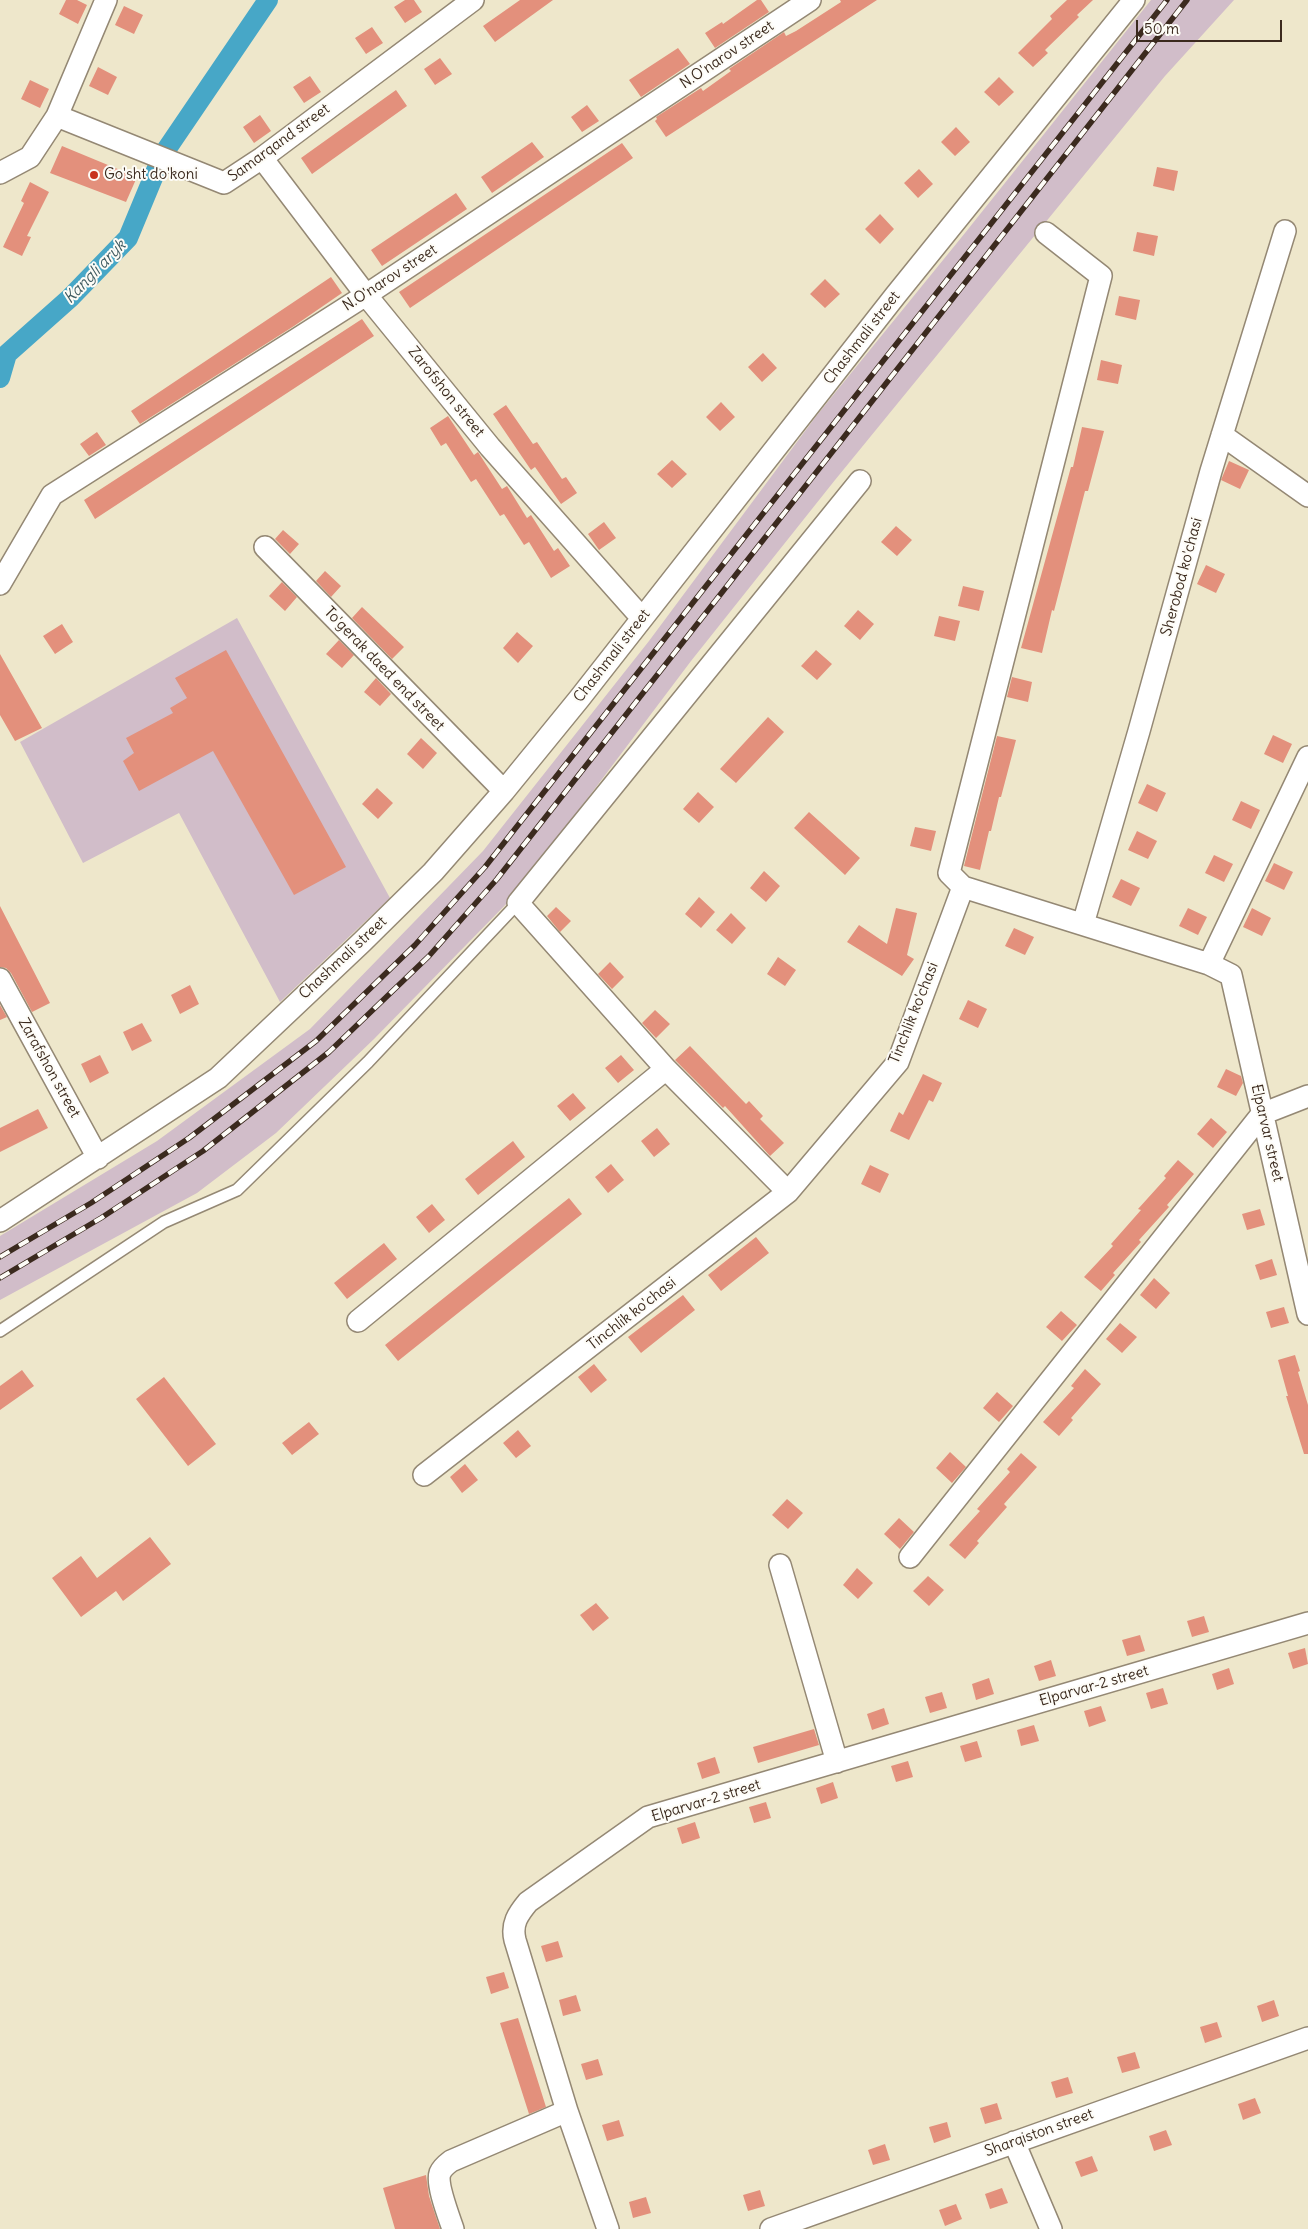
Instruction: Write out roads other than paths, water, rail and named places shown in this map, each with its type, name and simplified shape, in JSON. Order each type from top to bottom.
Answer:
[{"type":"street","points":[[0,173],[30,157],[56,116],[106,0]]},
{"type":"street","name":"Samarqand street","points":[[56,116],[224,184],[262,158],[473,0]]},
{"type":"street","name":"N.O'narov street","points":[[0,584],[52,495],[366,295],[810,0]]},
{"type":"street","name":"Chashmali street","points":[[0,1221],[218,1078],[433,872],[504,791],[579,699],[641,617],[895,296],[1134,0]]},
{"type":"street","name":"Zarofshon street","points":[[262,158],[366,295],[490,446],[641,617]]},
{"type":"street","name":"Sherobod ko'chasi","points":[[1083,924],[1222,435],[1285,231]]},
{"type":"street","points":[[1046,234],[1102,276],[949,873],[962,887],[1210,964],[1308,757]]},
{"type":"street","points":[[1222,435],[1308,496]]},
{"type":"street","points":[[788,1192],[666,1069],[518,903],[860,481]]},
{"type":"street","name":"To'gerak daed end street","points":[[265,547],[504,791]]},
{"type":"street","name":"Tinchlik ko'chasi","points":[[424,1475],[788,1192],[898,1062],[962,887]]},
{"type":"street","name":"Elparvar street","points":[[1210,964],[1231,975],[1308,1314]]},
{"type":"street","name":"Zarafshon street","points":[[0,979],[98,1158]]},
{"type":"street","points":[[358,1321],[666,1069]]},
{"type":"street","points":[[910,1557],[1262,1114],[1308,1096]]},
{"type":"street","points":[[780,1565],[837,1762]]},
{"type":"street","name":"Elparvar-2 street","points":[[608,2229],[567,2110],[515,1940],[514,1925],[518,1914],[528,1902],[648,1817],[1308,1623]]},
{"type":"street","name":"Sharqiston street","points":[[771,2229],[1308,2038]]},
{"type":"street","points":[[453,2229],[440,2184],[440,2172],[444,2167],[451,2161],[567,2110]]},
{"type":"street","points":[[1014,2142],[1051,2229]]},
{"type":"lane","points":[[0,1331],[164,1222],[237,1190],[368,1062],[518,903]]},
{"type":"waterway","name":"Kangli aryk","points":[[0,378],[7,354],[70,298],[128,238],[162,156],[268,0]]},
{"type":"railway","points":[[0,1257],[91,1203],[189,1138],[316,1041],[415,945],[485,867],[1167,0]]},
{"type":"railway","points":[[0,1278],[101,1218],[203,1151],[329,1052],[429,956],[497,879],[1187,0]]},
{"type":"place","name":"Go'sht do'koni","points":[[94,175]]}]
